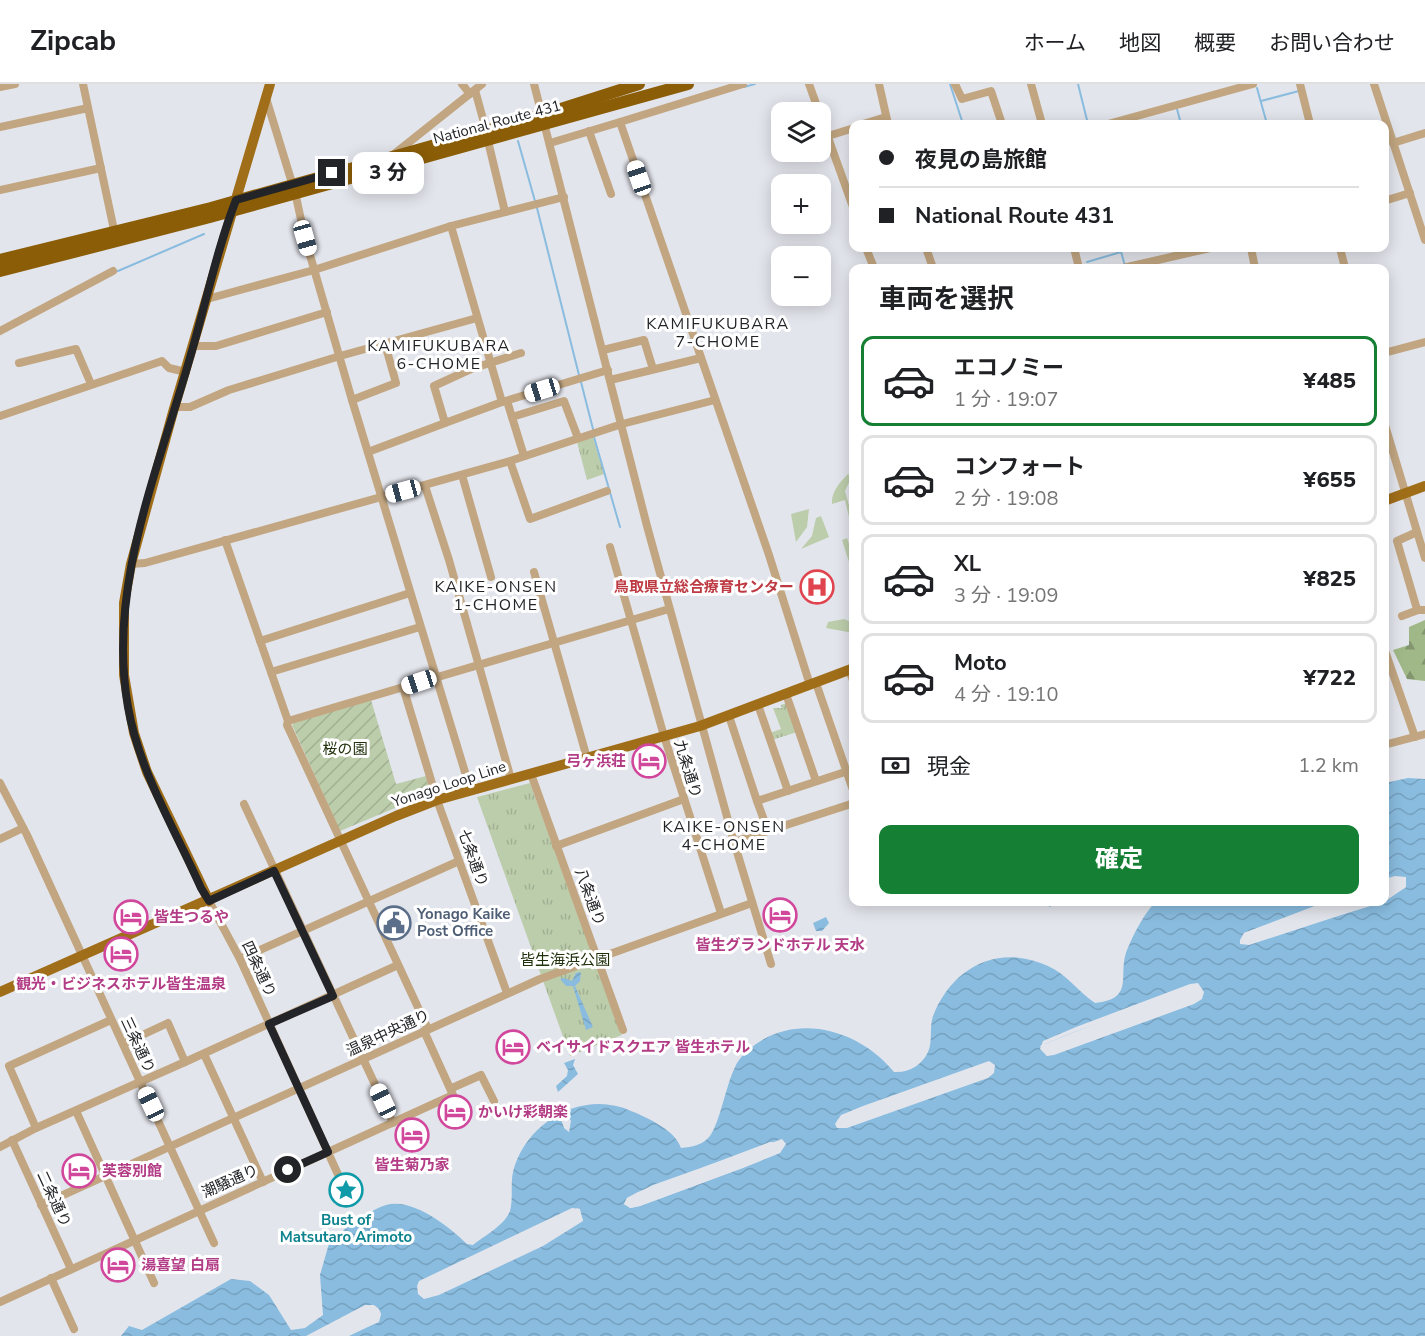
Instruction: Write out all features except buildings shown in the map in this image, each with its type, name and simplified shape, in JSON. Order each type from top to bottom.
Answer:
[{"type":"highway","name":"National Route 431","points":[[543,120],[639,84]]},
{"type":"highway","name":"National Route 431","points":[[0,271],[487,135],[688,84]]},
{"type":"highway","name":"National Route 431","points":[[294,188],[391,157],[487,135]]},
{"type":"highway","name":"National Route 431","points":[[0,260],[114,230],[234,205]]},
{"type":"main road","points":[[209,901],[147,772],[129,714],[122,630],[131,564],[270,84]]},
{"type":"main road","points":[[1389,499],[1425,486]]},
{"type":"main road","name":"Yonago Loop Line","points":[[0,992],[209,901],[339,841],[437,800],[700,726],[849,670]]},
{"type":"street","points":[[0,87],[15,84]]},
{"type":"street","points":[[83,84],[114,230]]},
{"type":"street","points":[[462,84],[476,89]]},
{"type":"street","points":[[534,84],[700,726],[771,964]]},
{"type":"street","points":[[550,143],[743,84]]},
{"type":"street","points":[[809,84],[816,102]]},
{"type":"street","points":[[879,84],[887,120]]},
{"type":"street","points":[[955,84],[962,99],[991,91],[1001,120]]},
{"type":"street","points":[[1031,84],[1041,120]]},
{"type":"street","points":[[1122,120],[1253,84]]},
{"type":"street","points":[[1300,84],[1309,120]]},
{"type":"street","points":[[1377,85],[1387,120]]},
{"type":"street","points":[[476,89],[506,212]]},
{"type":"street","points":[[391,157],[476,89]]},
{"type":"street","points":[[266,98],[294,188],[314,270],[352,400],[468,782]]},
{"type":"street","points":[[0,127],[88,108]]},
{"type":"street","points":[[620,122],[813,684],[849,768]]},
{"type":"street","points":[[1389,128],[1425,240]]},
{"type":"street","points":[[831,135],[849,130]]},
{"type":"street","points":[[589,131],[610,194]]},
{"type":"street","points":[[1393,143],[1425,133]]},
{"type":"street","points":[[831,145],[849,196]]},
{"type":"street","points":[[0,190],[101,168]]},
{"type":"street","points":[[1389,199],[1410,193]]},
{"type":"street","points":[[207,299],[314,270],[451,226],[564,197]]},
{"type":"street","points":[[451,226],[490,362],[512,417],[524,456]]},
{"type":"street","points":[[1140,264],[1193,252]]},
{"type":"street","points":[[0,332],[113,271]]},
{"type":"street","points":[[194,346],[216,346],[327,312]]},
{"type":"street","points":[[175,407],[190,406],[229,390],[477,318]]},
{"type":"street","points":[[603,350],[644,340],[653,369]]},
{"type":"street","points":[[1389,352],[1425,342]]},
{"type":"street","points":[[352,400],[396,383],[385,344]]},
{"type":"street","points":[[20,363],[76,349],[91,384]]},
{"type":"street","points":[[445,423],[435,385],[490,362],[521,353]]},
{"type":"street","points":[[610,380],[701,358]]},
{"type":"street","points":[[0,416],[162,361],[169,368],[186,372]]},
{"type":"street","points":[[368,452],[504,401],[608,370]]},
{"type":"street","points":[[131,564],[145,563],[425,486],[622,424],[716,400]]},
{"type":"street","points":[[512,417],[564,401],[578,438]]},
{"type":"street","points":[[1389,439],[1425,558]]},
{"type":"street","points":[[510,461],[530,519],[607,491]]},
{"type":"street","points":[[462,475],[491,577]]},
{"type":"street","points":[[425,486],[480,664],[511,779]]},
{"type":"street","points":[[1402,616],[1422,610],[1397,541],[1417,532]]},
{"type":"street","points":[[225,540],[288,721],[287,725],[398,965],[452,1092]]},
{"type":"street","name":"九条通り","points":[[610,547],[664,736],[721,913]]},
{"type":"street","points":[[534,572],[587,758]]},
{"type":"street","points":[[260,641],[410,593]]},
{"type":"street","points":[[288,721],[669,609]]},
{"type":"street","points":[[271,672],[420,627]]},
{"type":"street","points":[[1389,663],[1414,737]]},
{"type":"street","name":"七条通り","points":[[403,687],[437,800],[507,993]]},
{"type":"street","points":[[786,694],[816,781]]},
{"type":"street","points":[[758,705],[788,791]]},
{"type":"street","points":[[729,716],[768,831]]},
{"type":"street","points":[[1389,744],[1425,734]]},
{"type":"street","points":[[757,801],[849,770]]},
{"type":"street","name":"八条通り","points":[[531,774],[623,1030]]},
{"type":"street","name":"三条通り","points":[[0,783],[23,828],[214,1242]]},
{"type":"street","points":[[556,846],[684,799]]},
{"type":"street","points":[[244,804],[393,1123]]},
{"type":"street","points":[[734,842],[849,805]]},
{"type":"street","points":[[0,839],[23,828]]},
{"type":"street","points":[[240,959],[459,861]]},
{"type":"street","name":"四条通り","points":[[209,901],[240,959],[341,1181]]},
{"type":"street","name":"温泉中央通り","points":[[41,1204],[507,993],[598,957],[752,903]]},
{"type":"street","points":[[0,1146],[398,965]]},
{"type":"street","points":[[36,1128],[9,1066],[111,1020]]},
{"type":"street","points":[[123,1044],[168,1023],[185,1062]]},
{"type":"street","points":[[204,1054],[263,1182]]},
{"type":"street","name":"潮騒通り","points":[[0,1302],[393,1123],[481,1075],[494,1101]]},
{"type":"street","points":[[76,1110],[154,1283]]},
{"type":"street","name":"二条通り","points":[[12,1140],[71,1269]]},
{"type":"street","points":[[51,1278],[74,1329]]},
{"type":"green space","points":[[593,437],[604,474],[587,480],[577,442]]},
{"type":"green space","points":[[848,474],[849,482],[845,491],[849,517],[845,500],[832,504],[839,484]]},
{"type":"green space","points":[[809,509],[807,527],[796,542],[791,514]]},
{"type":"green space","points":[[821,516],[829,537],[801,549],[812,536],[816,518]]},
{"type":"green space","points":[[847,538],[849,544],[849,562],[842,540]]},
{"type":"green space","points":[[844,619],[849,621],[849,632],[826,628],[828,622]]},
{"type":"green space","points":[[1425,620],[1425,681],[1407,679],[1393,650],[1409,645],[1409,627]]},
{"type":"green space","name":"桜の園","points":[[371,700],[396,784],[426,776],[431,793],[340,831],[292,725]]},
{"type":"green space","points":[[787,703],[797,732],[772,740],[770,733],[781,729],[773,708],[782,708],[781,705]]},
{"type":"green space","name":"皆生海浜公園","points":[[530,783],[622,1035],[570,1056],[477,797]]},
{"type":"water","points":[[1408,778],[1425,779],[1425,1336],[349,1336],[378,1322],[381,1314],[369,1305],[308,1336],[121,1336],[129,1326],[142,1330],[231,1279],[250,1281],[269,1295],[291,1330],[305,1328],[323,1315],[320,1275],[330,1240],[364,1216],[386,1205],[407,1205],[430,1215],[467,1244],[473,1245],[499,1226],[507,1216],[511,1205],[512,1176],[515,1165],[533,1134],[547,1122],[578,1107],[596,1104],[613,1105],[660,1125],[673,1136],[681,1148],[697,1145],[704,1142],[714,1129],[733,1071],[739,1060],[753,1046],[774,1034],[792,1029],[811,1028],[830,1031],[865,1046],[894,1072],[910,1070],[922,1061],[928,1052],[933,1016],[941,999],[952,984],[979,964],[1012,957],[1030,960],[1055,970],[1095,1003],[1108,1001],[1121,991],[1127,950],[1139,925],[1152,906],[1317,906],[1244,933],[1242,944],[1370,906],[1389,906],[1389,899],[1406,887],[1405,877],[1389,879],[1389,782]],"holes":[[[1191,985],[1201,988],[1201,998],[1047,1056],[1040,1046]],[[989,1062],[994,1065],[987,1077],[842,1128],[837,1120]],[[770,1142],[786,1143],[779,1153],[750,1165],[640,1206],[630,1208],[624,1204],[627,1198],[638,1192]],[[578,1208],[583,1220],[543,1245],[427,1298],[419,1294],[420,1282]]]},
{"type":"water","points":[[826,917],[829,923],[822,931],[816,931],[813,923]]},
{"type":"water","points":[[581,972],[580,981],[575,986],[593,1027],[586,1030],[573,986],[566,986],[560,979],[572,981],[576,973]]},
{"type":"water","points":[[575,1059],[573,1065],[578,1074],[558,1092],[556,1086],[567,1076],[568,1070],[564,1063]]},
{"type":"pier","points":[[1406,877],[1406,887],[1389,898],[1389,893],[1403,885],[1404,880],[1389,882],[1389,878]]},
{"type":"pier","points":[[1315,906],[1321,906],[1246,936],[1243,941],[1248,942],[1359,906],[1369,906],[1249,945],[1240,944],[1244,933]]},
{"type":"pier","points":[[1198,983],[1204,992],[1202,999],[1194,1004],[1054,1055],[1047,1056],[1040,1049],[1043,1041],[1190,984]],"holes":[[[1191,988],[1197,988],[1200,992],[1199,997],[1192,1000],[1053,1051],[1047,1052],[1043,1048],[1045,1044],[1077,1031]]]},
{"type":"pier","points":[[989,1061],[995,1065],[994,1073],[988,1078],[847,1128],[837,1128],[835,1124],[841,1115]],"holes":[[[988,1065],[990,1071],[986,1075],[847,1125],[839,1123],[864,1110]]]},
{"type":"pier","points":[[564,1107],[571,1121],[569,1132],[564,1128],[558,1110]]},
{"type":"pier","points":[[782,1139],[786,1144],[780,1153],[743,1168],[640,1206],[631,1208],[624,1204],[627,1198],[653,1185]],"holes":[[[781,1143],[783,1145],[778,1150],[742,1165],[639,1203],[627,1203],[654,1188]]]},
{"type":"pier","points":[[572,1208],[580,1209],[583,1221],[543,1246],[439,1295],[424,1299],[418,1294],[419,1281]],"holes":[[[573,1211],[577,1212],[578,1221],[541,1243],[438,1292],[424,1296],[422,1293],[422,1284]]]},
{"type":"pier","points":[[365,1305],[374,1305],[379,1309],[381,1314],[379,1322],[346,1336],[376,1320],[377,1313],[369,1308],[315,1336],[306,1336]]},
{"type":"waterway","points":[[744,87],[755,84]]},
{"type":"waterway","points":[[950,84],[962,120]]},
{"type":"waterway","points":[[1078,84],[1087,120]]},
{"type":"waterway","points":[[1257,88],[1266,120]]},
{"type":"waterway","points":[[1261,101],[1299,91]]},
{"type":"waterway","points":[[1177,109],[1180,120]]},
{"type":"waterway","points":[[518,141],[535,201]]},
{"type":"waterway","points":[[537,208],[579,375]]},
{"type":"waterway","points":[[118,271],[204,234]]},
{"type":"waterway","points":[[1121,252],[1124,264]]},
{"type":"waterway","points":[[1087,262],[1121,252]]},
{"type":"waterway","points":[[581,382],[593,429]]},
{"type":"waterway","points":[[594,437],[620,527]]},
{"type":"place","name":"鳥取県立総合療育センター","points":[[817,587]]},
{"type":"place","name":"弓ヶ浜荘","points":[[649,761]]},
{"type":"place","name":"皆生グランドホテル 天水","points":[[780,915]]},
{"type":"place","name":"皆生つるや","points":[[131,917]]},
{"type":"place","name":"Yonago Kaike Post Office","points":[[394,923]]},
{"type":"place","name":"観光・ビジネスホテル皆生温泉","points":[[121,954]]},
{"type":"place","name":"ベイサイドスクエア 皆生ホテル","points":[[513,1047]]},
{"type":"place","name":"かいけ彩朝楽","points":[[455,1112]]},
{"type":"place","name":"皆生菊乃家","points":[[412,1135]]},
{"type":"place","name":"芙蓉別館","points":[[79,1171]]},
{"type":"place","name":"Bust of Matsutaro Arimoto","points":[[346,1190]]},
{"type":"place","name":"湯喜望 白扇","points":[[118,1265]]},
{"type":"district","name":"KAMIFUKUBARA 7-CHOME","points":[[718,333]]},
{"type":"district","name":"KAMIFUKUBARA 6-CHOME","points":[[439,355]]},
{"type":"district","name":"KAIKE-ONSEN 1-CHOME","points":[[496,596]]},
{"type":"district","name":"KAIKE-ONSEN 4-CHOME","points":[[724,836]]},
{"type":"route","points":[[288,1170],[328,1152],[269,1024],[333,996],[274,871],[209,901],[201,888],[147,772],[134,733],[124,675],[122,630],[131,564],[236,200],[332,173]]}]
